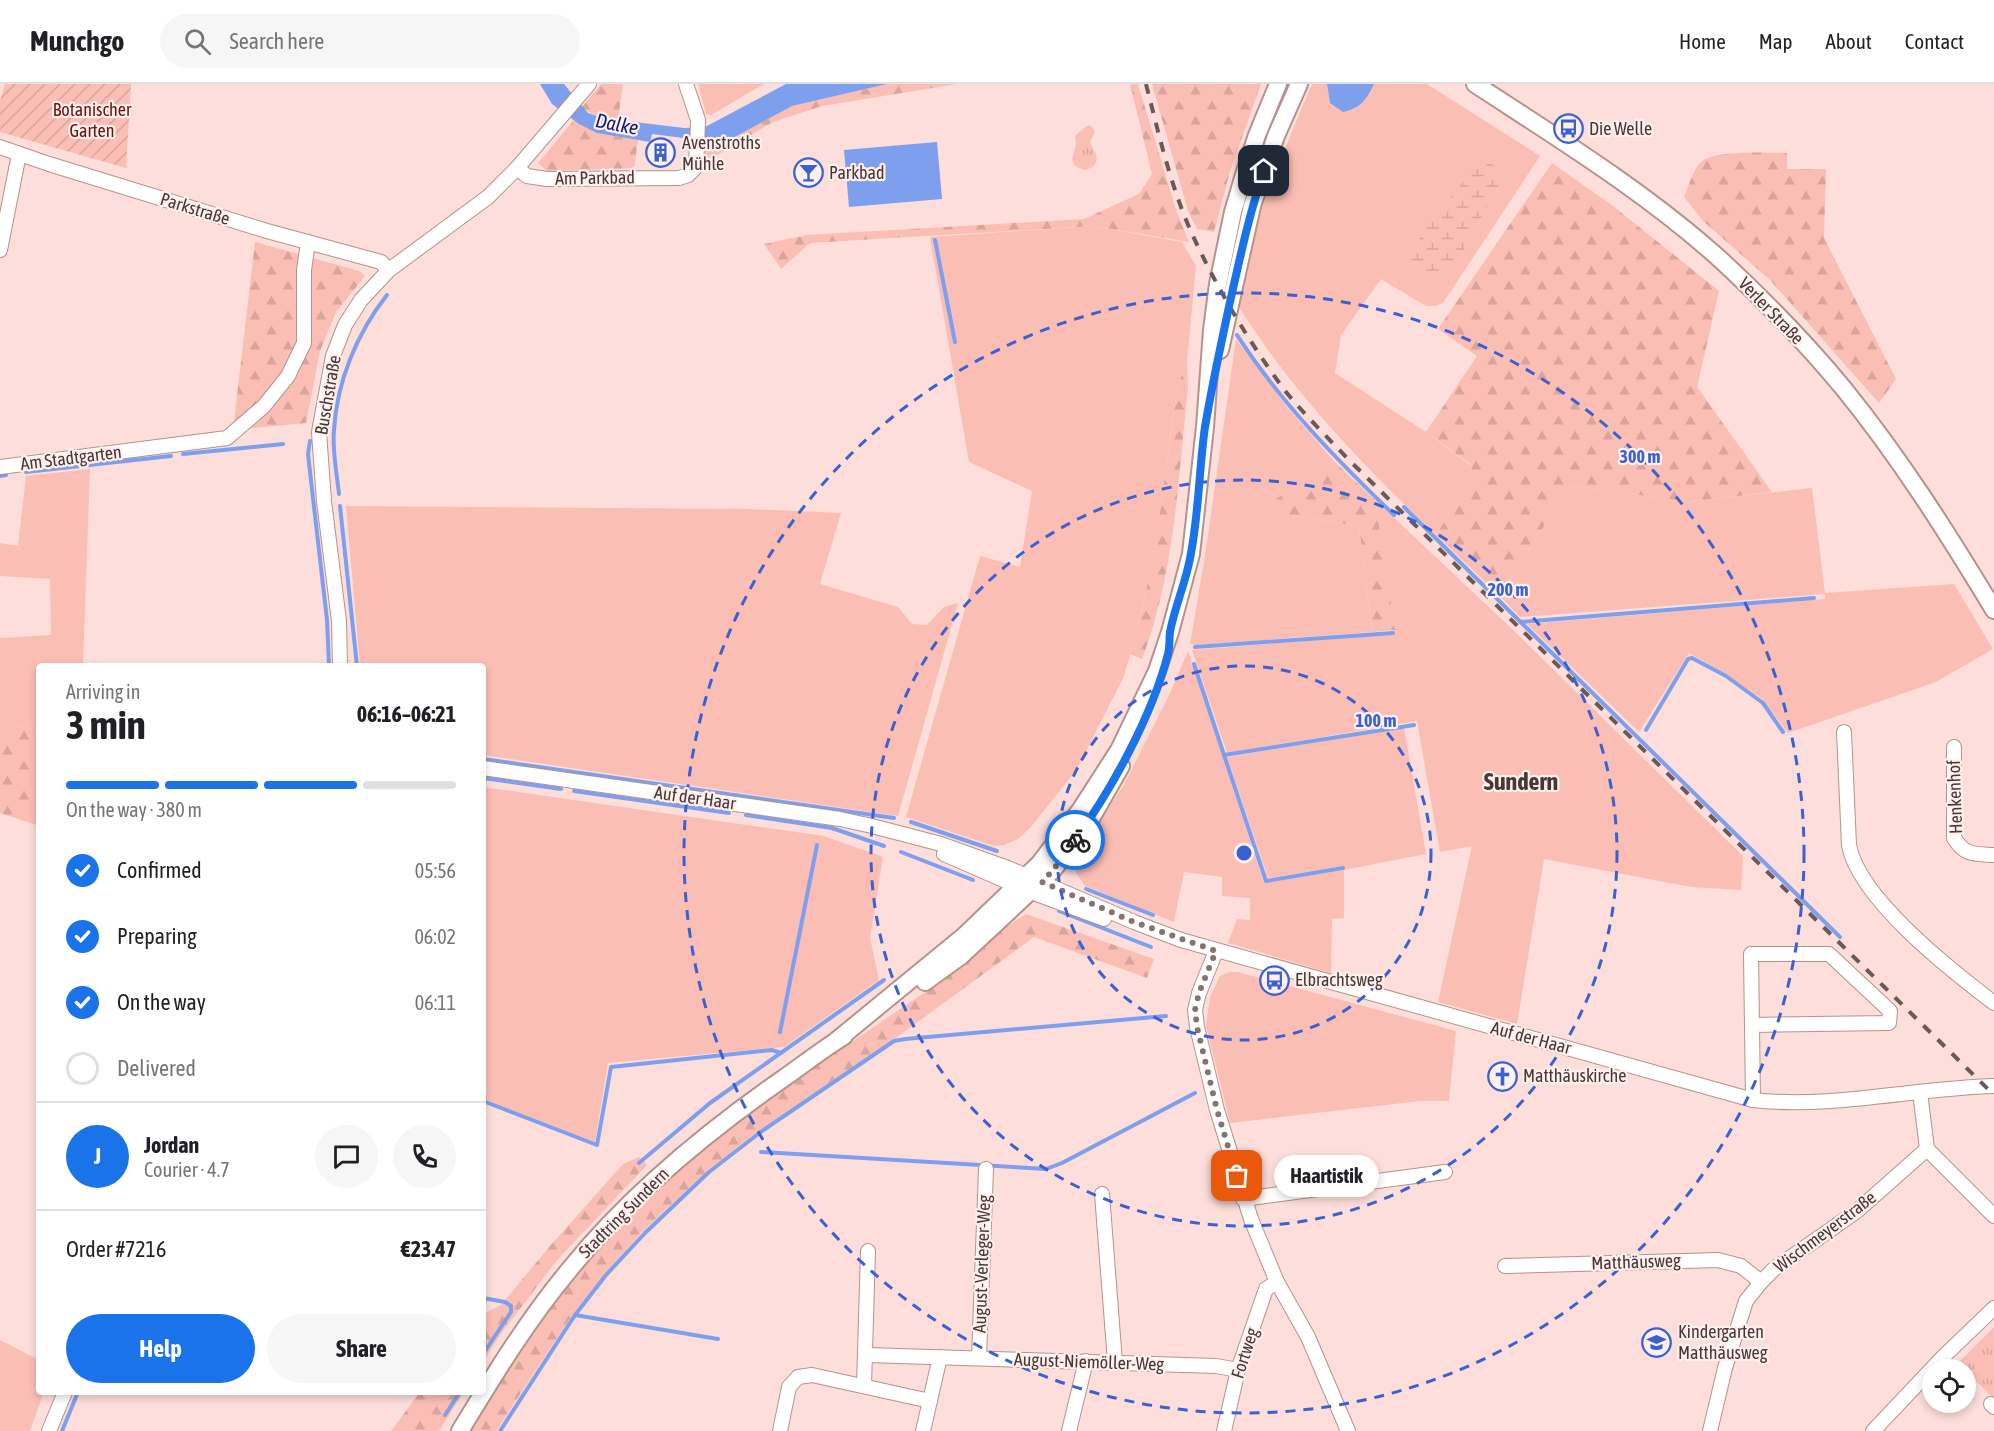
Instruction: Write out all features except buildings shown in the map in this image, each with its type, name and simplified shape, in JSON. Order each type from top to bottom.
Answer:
[{"type":"main road","name":"Stadtring Sundern","points":[[486,1388],[510,1348],[570,1268],[626,1208],[683,1155],[741,1108],[836,1041],[1029,884],[1044,859],[1082,809],[1119,750],[1157,671],[1191,554],[1218,284],[1233,212],[1257,135],[1278,84]]},
{"type":"main road","name":"Stadtring Sundern","points":[[1205,427],[1223,332],[1252,206],[1276,136],[1299,84]]},
{"type":"main road","name":"Verler Straße","points":[[1475,84],[1600,167],[1670,218],[1721,261],[1783,322],[1843,388],[1894,454],[1963,558],[1994,610]]},
{"type":"main road","name":"Stadtring Sundern","points":[[460,1431],[482,1395]]},
{"type":"street","name":"Am Parkbad","points":[[517,168],[527,176],[547,179],[679,178],[688,175],[695,168],[699,124],[687,84]]},
{"type":"street","name":"Buschstraße","points":[[340,663],[339,621],[318,432],[333,356],[345,325],[361,300],[389,270],[488,197],[517,168],[586,88]]},
{"type":"street","name":"Parkstraße","points":[[0,147],[308,242],[381,262],[389,270]]},
{"type":"street","points":[[0,250],[19,154]]},
{"type":"street","name":"Am Stadtgarten","points":[[0,466],[227,438],[264,406],[288,376],[304,343],[304,270],[308,242]]},
{"type":"street","points":[[1844,732],[1849,845],[1857,870],[1929,951],[1994,1004]]},
{"type":"street","name":"Henkenhof","points":[[1954,747],[1954,838],[1959,846],[1969,853],[1994,855]]},
{"type":"street","name":"Auf der Haar","points":[[486,768],[840,819],[941,844],[1133,929],[1181,940],[1753,1100],[1792,1103],[1994,1086]]},
{"type":"street","points":[[1216,951],[1199,993],[1195,1010],[1217,1110],[1243,1199],[1277,1282],[1308,1337],[1348,1431]]},
{"type":"street","points":[[1752,1025],[1889,1023],[1890,1011],[1829,954],[1751,954],[1753,1100]]},
{"type":"street","points":[[1920,1092],[1927,1149],[1994,1216]]},
{"type":"street","name":"Wischmeyerstraße","points":[[1710,1431],[1725,1368],[1746,1301],[1774,1269],[1857,1211],[1927,1149]]},
{"type":"street","name":"August-Verleger-Weg","points":[[979,1358],[986,1169]]},
{"type":"street","points":[[1243,1199],[1445,1172]]},
{"type":"street","points":[[1102,1194],[1115,1362]]},
{"type":"street","points":[[864,1386],[868,1251]]},
{"type":"street","name":"Matthäusweg","points":[[1505,1266],[1718,1260],[1741,1266],[1761,1282]]},
{"type":"street","name":"Fortweg","points":[[1224,1431],[1238,1370],[1266,1289],[1277,1282]]},
{"type":"street","points":[[1873,1431],[1994,1308]]},
{"type":"street","name":"August-Niemöller-Weg","points":[[866,1355],[1216,1366],[1238,1370]]},
{"type":"street","points":[[923,1431],[940,1357]]},
{"type":"street","points":[[1069,1431],[1086,1361]]},
{"type":"street","points":[[780,1431],[789,1387],[798,1377],[812,1375],[930,1401]]},
{"type":"street","points":[[49,1431],[64,1395]]},
{"type":"green space","name":"Botanischer Garten","points":[[5,84],[131,84],[126,168],[0,132],[0,101]]},
{"type":"green space","points":[[601,84],[623,84],[618,120],[594,115],[582,107]]},
{"type":"green space","points":[[698,84],[764,84],[711,115],[706,114]]},
{"type":"green space","points":[[887,84],[957,84],[822,106],[773,122],[719,154],[704,160],[705,149],[731,139],[792,106]]},
{"type":"green space","points":[[1130,84],[1138,84],[1177,213],[1189,242],[1093,226],[810,243],[781,269],[764,244],[807,235],[1084,219],[1139,194],[1152,174]]},
{"type":"green space","points":[[1152,84],[1261,84],[1230,171],[1214,232],[1197,229],[1188,211]]},
{"type":"green space","points":[[1312,84],[1327,84],[1330,103],[1369,95],[1374,84],[1427,84],[1540,156],[1443,303],[1426,306],[1381,279],[1341,335],[1335,373],[1426,432],[1470,465],[1473,475],[1436,535],[1354,453],[1303,395],[1279,365],[1236,302],[1259,218]],"holes":[[[1499,170],[1499,186],[1465,248]]]},
{"type":"green space","points":[[574,120],[598,133],[638,140],[634,168],[547,171],[538,163]]},
{"type":"green space","points":[[1088,125],[1095,131],[1090,142],[1096,154],[1096,160],[1093,167],[1085,170],[1075,166],[1072,159],[1076,145],[1075,136]]},
{"type":"green space","points":[[1741,153],[1787,153],[1787,169],[1826,169],[1824,238],[1896,379],[1879,403],[1770,280],[1703,221],[1684,197],[1695,171],[1706,159]]},
{"type":"green space","points":[[1489,162],[1499,170],[1499,186],[1465,248],[1442,276],[1426,276],[1418,272],[1407,260],[1423,232],[1478,163]]},
{"type":"green space","points":[[1552,163],[1613,206],[1719,291],[1697,387],[1772,492],[1688,502],[1570,485],[1500,596],[1436,535],[1473,475],[1470,464],[1426,432],[1477,356],[1438,329]]},
{"type":"green space","points":[[1093,226],[1182,242],[1196,266],[1187,361],[1177,388],[1155,549],[1140,619],[1124,676],[1077,769],[1031,827],[1018,839],[1004,845],[994,846],[906,817],[980,556],[1020,567],[1032,491],[969,462],[930,237]]},
{"type":"green space","points":[[255,242],[359,271],[365,276],[336,312],[320,351],[306,423],[233,430]]},
{"type":"green space","points":[[1236,339],[1287,407],[1334,461],[1277,499],[1279,514],[1359,526],[1372,632],[1190,644]]},
{"type":"green space","points":[[1187,361],[1188,388],[1174,525],[1162,593],[1142,659],[1130,654],[1155,549],[1177,388]]},
{"type":"green space","points":[[1334,461],[1375,500],[1395,630],[1372,632],[1359,526],[1279,514],[1276,499]]},
{"type":"green space","points":[[90,469],[83,663],[36,663],[36,730],[0,724],[0,638],[51,635],[50,579],[0,576],[0,543],[18,546],[26,476]]},
{"type":"green space","points":[[1570,485],[1688,502],[1812,488],[1825,593],[1954,584],[1993,649],[1936,682],[1788,733],[1762,699],[1726,674],[1689,653],[1639,732],[1527,624],[1825,599],[1825,594],[1520,617],[1500,596]]},
{"type":"green space","points":[[1375,500],[1510,627],[1743,856],[1741,890],[1691,887],[1544,859],[1517,1024],[1438,1002],[1472,846],[1440,852],[1417,721],[1227,753],[1192,650],[1395,634]]},
{"type":"green space","points":[[346,506],[748,509],[841,513],[820,584],[898,607],[912,624],[927,625],[944,607],[958,603],[898,816],[486,755],[486,663],[360,663]]},
{"type":"green space","points":[[1188,651],[1264,883],[1344,870],[1344,918],[1332,919],[1331,973],[1228,943],[1237,919],[1250,920],[1250,898],[1222,896],[1222,877],[1184,872],[1174,922],[1085,886],[1076,873],[1077,853],[1124,785],[1170,693]]},
{"type":"green space","points":[[0,724],[36,730],[36,825],[0,813]]},
{"type":"green space","points":[[1404,728],[1426,854],[1344,870],[1343,866],[1268,878],[1227,757]]},
{"type":"green space","points":[[486,787],[824,836],[883,857],[870,938],[879,980],[784,1047],[608,1063],[595,1142],[486,1100]]},
{"type":"green space","points":[[1026,914],[1154,959],[1147,978],[1034,937],[900,1035],[761,1129],[708,1170],[643,1231],[606,1272],[575,1311],[496,1431],[470,1431],[512,1361],[572,1277],[631,1213],[685,1162],[744,1115],[943,980],[1003,929]]},
{"type":"green space","points":[[1238,972],[1456,1031],[1449,1101],[1420,1101],[1230,1123],[1206,1026],[1210,997],[1220,976]]},
{"type":"green space","points":[[639,1157],[647,1165],[558,1259],[500,1335],[486,1357],[486,1312],[501,1305],[623,1164]]},
{"type":"green space","points":[[1994,1327],[1993,1398],[1976,1381],[1976,1359],[1962,1359]]},
{"type":"green space","points":[[0,1340],[36,1358],[36,1395],[43,1395],[30,1431],[0,1431]]},
{"type":"green space","points":[[418,1395],[462,1395],[439,1431],[391,1431]]},
{"type":"water","name":"Dalke","points":[[540,84],[564,84],[588,113],[602,118],[684,128],[705,127],[786,84],[887,84],[792,106],[731,139],[705,149],[683,138],[652,134],[650,142],[597,133],[579,124],[552,104]]},
{"type":"water","points":[[1327,84],[1374,84],[1362,103],[1354,109],[1343,112],[1330,103]]},
{"type":"water","points":[[937,142],[942,199],[849,207],[844,150]]},
{"type":"waterway","points":[[935,240],[955,342]]},
{"type":"waterway","points":[[339,494],[334,454],[339,394],[358,341],[387,295]]},
{"type":"waterway","points":[[1237,335],[1272,384],[1310,430],[1394,515]]},
{"type":"waterway","points":[[310,441],[308,454],[327,620],[329,663]]},
{"type":"waterway","points":[[183,454],[283,444]]},
{"type":"waterway","points":[[26,472],[171,456]]},
{"type":"waterway","points":[[0,476],[6,475]]},
{"type":"waterway","points":[[340,506],[357,663]]},
{"type":"waterway","points":[[1404,507],[1840,937]]},
{"type":"waterway","points":[[1521,622],[1814,598]]},
{"type":"waterway","points":[[1195,647],[1393,633]]},
{"type":"waterway","points":[[1646,730],[1688,659],[1692,658],[1726,676],[1763,703],[1783,732]]},
{"type":"waterway","points":[[1194,664],[1224,755],[1414,725]]},
{"type":"waterway","points":[[1224,755],[1266,881],[1343,868]]},
{"type":"waterway","points":[[486,759],[894,818]]},
{"type":"waterway","points":[[486,778],[561,789]]},
{"type":"waterway","points":[[574,791],[729,813]]},
{"type":"waterway","points":[[746,815],[832,828],[884,846]]},
{"type":"waterway","points":[[911,822],[997,851]]},
{"type":"waterway","points":[[780,1032],[817,845]]},
{"type":"waterway","points":[[901,852],[973,880]]},
{"type":"waterway","points":[[1086,889],[1153,915]]},
{"type":"waterway","points":[[1059,911],[1151,947]]},
{"type":"waterway","points":[[639,1163],[710,1103],[884,980]]},
{"type":"waterway","points":[[500,1431],[575,1315],[606,1275],[645,1233],[709,1172],[762,1131],[894,1041],[1166,1016]]},
{"type":"waterway","points":[[486,1102],[597,1145],[611,1067],[772,1050],[781,1053]]},
{"type":"waterway","points":[[761,1152],[1046,1169],[1062,1163],[1195,1093]]},
{"type":"waterway","points":[[486,1299],[505,1302],[511,1306],[511,1312],[486,1350]]},
{"type":"waterway","points":[[575,1315],[718,1339]]},
{"type":"waterway","points":[[62,1431],[77,1395]]},
{"type":"waterway","points":[[445,1415],[458,1395]]},
{"type":"railway","points":[[1146,84],[1172,180],[1193,236],[1235,316],[1286,392],[1348,459],[1994,1095]]},
{"type":"way so far","points":[[1075,840],[1042,882],[1134,922],[1216,951],[1199,993],[1195,1010],[1204,1060],[1237,1176]]},
{"type":"place","name":"Die Welle","points":[[1568,129]]},
{"type":"place","name":"Avenstroths Mühle","points":[[661,153]]},
{"type":"place","name":"Parkbad","points":[[808,173]]},
{"type":"place","name":"Elbrachtsweg","points":[[1274,980]]},
{"type":"place","name":"Matthäuskirche","points":[[1502,1076]]},
{"type":"place","name":"Haartistik","points":[[1237,1176]]},
{"type":"place","name":"Kindergarten Matthäusweg","points":[[1657,1342]]},
{"type":"district","name":"Sundern","points":[[1521,782]]},
{"type":"route","points":[[1075,840],[1089,822],[1136,737],[1156,689],[1168,652],[1170,632],[1191,554],[1205,427],[1223,332],[1244,237],[1264,171]]}]
